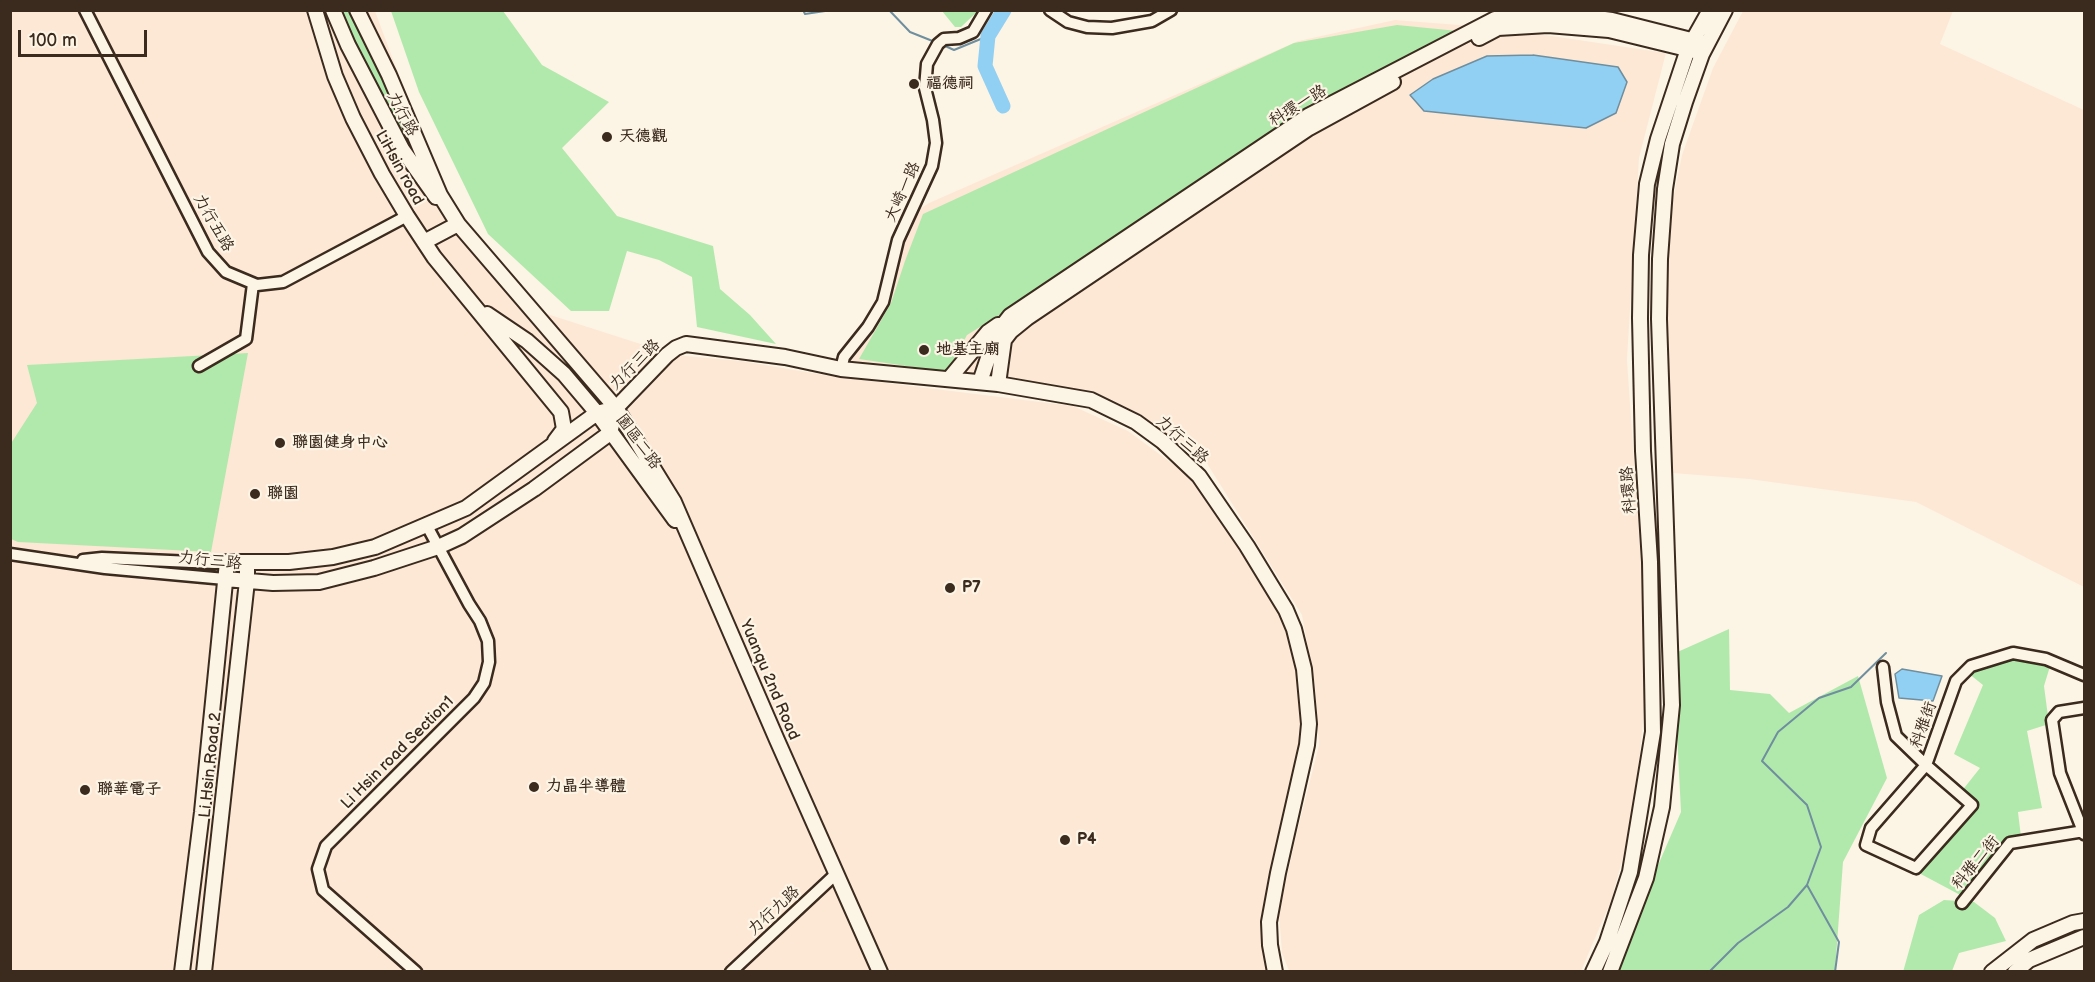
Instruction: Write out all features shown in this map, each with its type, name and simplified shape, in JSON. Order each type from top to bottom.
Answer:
[{"type":"street","name":"力行五路","points":[[86,10],[208,252],[226,272],[257,285],[283,282],[406,216]]},
{"type":"street","name":"LiHsin road","points":[[315,10],[329,60],[353,118],[406,216],[474,306]]},
{"type":"street","points":[[321,32],[331,10]]},
{"type":"street","name":"力行路","points":[[331,10],[402,149],[426,186],[458,224]]},
{"type":"street","points":[[357,10],[389,75],[440,195],[458,224],[424,242]]},
{"type":"street","name":"大崎一路","points":[[841,369],[844,357],[868,327],[883,302],[898,240],[932,166],[935,154],[935,131],[925,88],[927,64],[938,44],[944,39],[959,38],[973,32],[986,10]]},
{"type":"street","points":[[1050,10],[1068,22],[1087,27],[1112,28],[1152,21],[1171,10]]},
{"type":"street","name":"科環路","points":[[1593,972],[1607,942],[1630,872],[1653,732],[1650,562],[1643,451],[1640,318],[1641,255],[1647,184],[1658,139],[1690,45],[1710,10]]},
{"type":"street","points":[[1610,972],[1646,878],[1662,807],[1672,705],[1659,319],[1665,189],[1672,144],[1705,49],[1725,10]]},
{"type":"street","name":"科環一路","points":[[981,382],[990,349],[1005,320],[1308,116],[1495,19],[1550,14],[1611,20],[1705,49]]},
{"type":"street","name":"科環一路","points":[[998,384],[1004,340],[1011,331],[1046,303],[1309,128],[1498,28],[1548,25],[1609,30],[1690,45]]},
{"type":"street","name":"園區二路","points":[[458,224],[616,408]]},
{"type":"street","points":[[199,366],[246,339],[253,284]]},
{"type":"street","points":[[474,306],[561,412],[564,429],[561,436],[545,451]]},
{"type":"street","name":"園區二路","points":[[474,306],[527,341],[564,374],[597,413],[687,536]]},
{"type":"street","points":[[949,379],[988,332],[1005,320]]},
{"type":"street","name":"力行三路","points":[[66,561],[105,568],[273,584],[319,582],[374,568],[438,547],[462,536],[534,489],[610,433],[616,408],[667,355],[686,344],[784,357],[841,369],[998,384],[1091,400],[1136,422],[1162,441],[1199,476],[1247,546],[1286,610],[1294,629],[1304,669],[1309,724],[1307,745],[1269,922],[1275,972]]},
{"type":"street","name":"力行三路","points":[[227,562],[289,562],[333,557],[375,547],[466,508],[597,413],[616,408]]},
{"type":"street","name":"Yuanqu 2nd Road","points":[[616,408],[674,502],[880,972]]},
{"type":"street","name":"Li Hsin road Section1","points":[[416,972],[323,890],[318,869],[326,846],[474,698],[484,683],[489,662],[488,641],[480,621],[426,524]]},
{"type":"street","points":[[10,554],[66,561],[102,558],[227,562]]},
{"type":"street","name":"Li Hsin Road 2","points":[[182,972],[202,812],[227,562]]},
{"type":"street","name":"Li Hsin Road 2","points":[[204,972],[248,581],[248,562]]},
{"type":"street","name":"科雅街","points":[[1926,765],[1972,805],[1916,868],[1866,845],[1871,828],[1926,765],[1956,681],[1971,666],[2013,653],[2046,659],[2085,675]]},
{"type":"street","points":[[1882,667],[1887,702],[1896,736],[1926,765]]},
{"type":"street","points":[[2084,832],[2060,772],[2052,720],[2059,712],[2085,708]]},
{"type":"street","name":"科雅二街","points":[[1962,903],[2010,843],[2084,832]]},
{"type":"street","name":"力行九路","points":[[731,972],[837,873]]},
{"type":"street","points":[[1992,972],[2032,940],[2073,923],[2085,921]]},
{"type":"street","points":[[2015,972],[2029,960],[2085,937]]},
{"type":"shaded area","points":[[10,11],[375,11],[404,89],[453,203],[541,312],[675,355],[741,361],[830,376],[1073,406],[1128,431],[1177,467],[1230,515],[1258,550],[1299,622],[1312,684],[1316,745],[1304,779],[1275,913],[1276,955],[1281,971],[11,971]]},
{"type":"shaded area","points":[[1743,11],[1953,11],[1940,44],[2084,110],[2084,587],[1916,502],[1749,479],[1672,473],[1666,303],[1668,224],[1682,155],[1713,68]]},
{"type":"shaded area","points":[[1395,20],[1498,28],[1666,53],[1639,158],[1627,360],[1642,577],[1645,700],[1634,817],[1611,901],[1581,971],[1289,971],[1282,953],[1279,913],[1319,745],[1315,686],[1302,615],[1201,454],[1051,384],[851,362],[889,295],[899,255],[918,210],[929,203],[1298,41]]},
{"type":"green space","points":[[337,11],[354,11],[422,171]]},
{"type":"green space","points":[[391,11],[503,11],[542,65],[609,102],[562,148],[617,216],[713,246],[720,289],[750,315],[776,344],[697,327],[692,277],[659,260],[627,251],[609,311],[571,311],[488,234],[419,92]]},
{"type":"green space","points":[[942,11],[978,11],[961,27],[955,27]]},
{"type":"green space","points":[[1397,25],[1468,32],[1309,105],[1030,296],[967,335],[947,372],[859,359],[891,303],[923,214],[1294,43]]},
{"type":"green space","points":[[248,353],[211,552],[18,542],[11,539],[10,445],[37,403],[27,365]]},
{"type":"green space","points":[[1729,629],[1730,690],[1770,694],[1789,713],[1858,676],[1887,778],[1843,862],[1835,971],[1612,972],[1681,812],[1673,654]]},
{"type":"green space","points":[[2010,656],[2051,663],[2044,686],[2049,724],[2027,731],[2042,808],[2018,812],[2021,837],[1964,897],[1917,872],[1976,804],[1961,792],[1980,768],[1954,754],[1983,685],[1968,673]]},
{"type":"green space","points":[[1944,900],[1974,902],[1995,918],[2006,941],[1959,953],[1952,971],[1903,972],[1919,915]]},
{"type":"water","points":[[1533,55],[1618,67],[1627,82],[1616,113],[1586,128],[1424,111],[1410,95],[1433,79],[1487,56]]},
{"type":"water","points":[[1902,669],[1942,676],[1933,701],[1899,698],[1895,674]]},
{"type":"waterway","points":[[803,10],[805,14],[832,10]]},
{"type":"waterway","points":[[889,10],[910,32],[935,42]]},
{"type":"waterway","points":[[1003,106],[985,66],[988,36],[1004,10]]},
{"type":"waterway","points":[[943,45],[954,50],[988,36]]},
{"type":"waterway","points":[[1709,972],[1738,943],[1788,907],[1807,885],[1821,847],[1807,805],[1762,761],[1778,732],[1819,698],[1851,687],[1886,653]]},
{"type":"waterway","points":[[1807,885],[1839,942],[1835,972]]},
{"type":"place","name":"福德祠","points":[[914,84]]},
{"type":"place","name":"天德觀","points":[[607,137]]},
{"type":"place","name":"地基主廟","points":[[924,350]]},
{"type":"place","name":"聯園健身中心","points":[[280,443]]},
{"type":"place","name":"聯園","points":[[255,494]]},
{"type":"place","name":"P7","points":[[950,588]]},
{"type":"place","name":"力晶半導體","points":[[534,787]]},
{"type":"place","name":"聯華電子","points":[[85,790]]},
{"type":"place","name":"P4","points":[[1065,840]]}]
